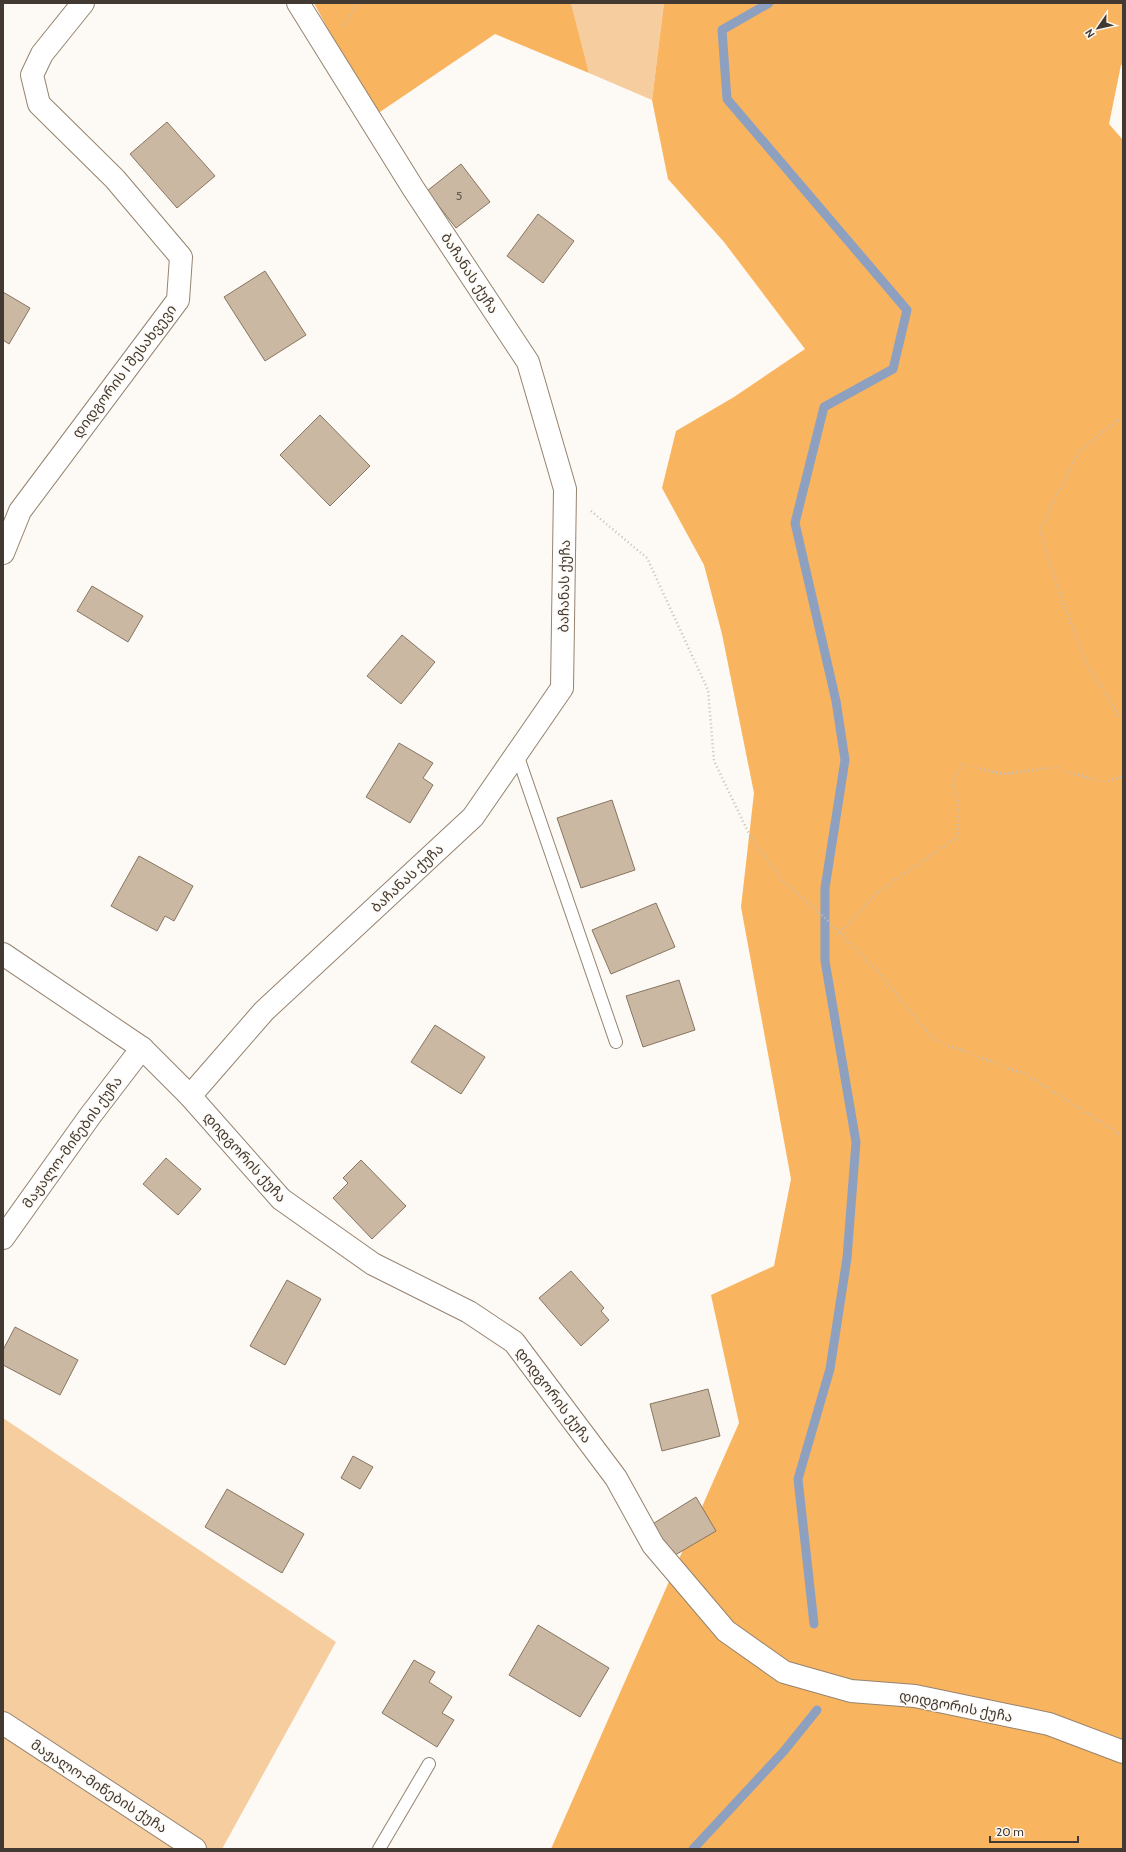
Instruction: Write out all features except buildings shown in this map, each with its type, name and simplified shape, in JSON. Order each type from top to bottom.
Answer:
[{"type":"street","name":"დიდგორის I შესახვევი","points":[[3,553],[20,511],[178,300],[181,257],[115,179],[39,104],[32,75],[42,54],[83,3]]},
{"type":"street","name":"ბაჩანას ქუჩა","points":[[190,1096],[264,1011],[473,817],[562,688],[565,489],[528,362],[413,188],[298,3]]},
{"type":"street","name":"დიდგორის ქუჩა","points":[[3,954],[142,1048],[190,1096],[281,1199],[373,1264],[469,1312],[514,1342],[616,1478],[653,1545],[726,1631],[784,1672],[851,1691],[915,1696],[1050,1724],[1123,1752]]},
{"type":"street","name":"მაჟალო-მიწების ქუჩა","points":[[3,1238],[90,1116],[142,1048]]},
{"type":"street","name":"მაჟალო-მიწების ქუჩა","points":[[3,1723],[194,1849]]},
{"type":"lane","points":[[517,754],[616,1042]]},
{"type":"lane","points":[[379,1849],[429,1764]]},
{"type":"path","points":[[1123,419],[1115,422],[1079,452],[1040,529],[1056,583],[1085,660],[1116,713],[1123,718]]},
{"type":"path","points":[[565,489],[647,558],[708,690],[714,761],[751,838],[783,880],[840,933],[880,974],[934,1040],[1026,1075],[1123,1136]]},
{"type":"path","points":[[840,933],[878,892],[957,837],[959,806],[952,781],[962,764],[1003,774],[1054,767],[1104,783],[1123,776]]},
{"type":"shaded area","points":[[314,3],[571,3],[589,73],[495,34],[374,116]]},
{"type":"shaded area","points":[[571,3],[664,3],[652,100],[589,73]]},
{"type":"shaded area","points":[[664,3],[1123,3],[1123,64],[1121,65],[1109,124],[1123,140],[1123,1849],[551,1849],[739,1423],[711,1295],[774,1266],[791,1179],[741,907],[754,793],[722,634],[704,565],[662,488],[676,431],[734,397],[805,349],[724,242],[668,179],[652,100]]},
{"type":"shaded area","points":[[3,1418],[336,1642],[222,1849],[3,1849]]},
{"type":"waterway","points":[[769,3],[722,30],[727,99],[907,310],[893,369],[824,407],[795,523],[836,701],[845,760],[825,888],[825,961],[856,1142],[847,1258],[830,1369],[798,1479],[814,1624]]},
{"type":"waterway","points":[[693,1849],[784,1751],[817,1710]]}]
